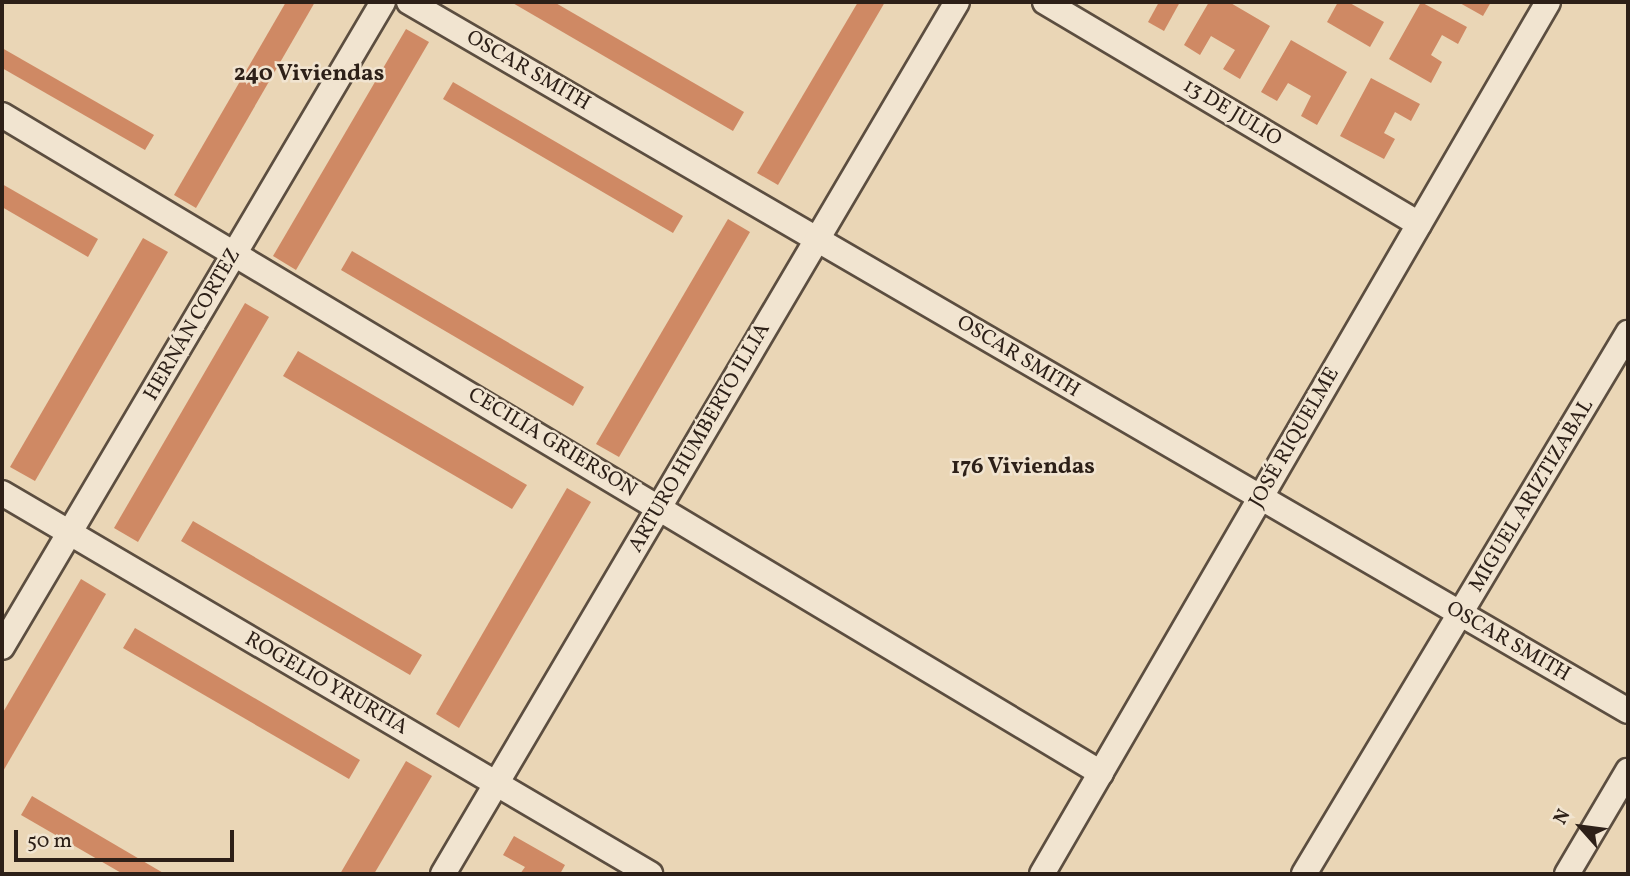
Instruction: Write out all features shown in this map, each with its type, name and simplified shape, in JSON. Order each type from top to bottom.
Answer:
[{"type":"street","name":"HERNÁN CORTEZ","points":[[2,647],[72,535],[234,252],[383,2]]},
{"type":"street","name":"OSCAR SMITH","points":[[409,2],[1259,500],[1628,710]]},
{"type":"street","name":"ARTURO HUMBERTO ILLIA","points":[[443,874],[498,785],[815,238],[957,2]]},
{"type":"street","name":"13 DE JULIO","points":[[1045,2],[1419,224]]},
{"type":"street","name":"JOSÉ RIQUELME","points":[[1042,874],[1548,2]]},
{"type":"street","name":"CECILIA GRIERSON","points":[[2,115],[1101,773]]},
{"type":"street","name":"MIGUEL ARIZTIZABAL","points":[[1304,874],[1628,333]]},
{"type":"street","name":"ROGELIO YRURTIA","points":[[2,492],[650,874]]},
{"type":"street","points":[[1567,874],[1628,771]]},
{"type":"building","points":[[286,2],[315,2],[196,208],[174,195]]},
{"type":"building","points":[[511,2],[554,2],[744,112],[733,131]]},
{"type":"building","points":[[858,2],[885,2],[778,185],[757,173]]},
{"type":"building","points":[[1159,2],[1180,2],[1164,31],[1148,22]]},
{"type":"building","points":[[1209,2],[1229,2],[1270,26],[1240,79],[1223,69],[1235,50],[1211,36],[1200,55],[1184,45]]},
{"type":"building","points":[[1338,2],[1348,2],[1384,22],[1370,47],[1327,22]]},
{"type":"building","points":[[1421,2],[1467,27],[1458,44],[1442,35],[1431,55],[1442,62],[1431,83],[1389,59]]},
{"type":"building","points":[[1458,2],[1491,2],[1483,16]]},
{"type":"building","points":[[406,29],[429,42],[296,270],[273,256]]},
{"type":"building","points":[[1291,40],[1347,72],[1317,125],[1301,116],[1311,96],[1288,83],[1277,101],[1261,92]]},
{"type":"building","points":[[2,48],[154,135],[145,150],[2,68]]},
{"type":"building","points":[[1371,78],[1420,104],[1411,121],[1395,112],[1384,133],[1395,139],[1384,159],[1340,136]]},
{"type":"building","points":[[453,82],[683,216],[673,233],[443,99]]},
{"type":"building","points":[[2,184],[98,239],[88,257],[2,207]]},
{"type":"building","points":[[728,219],[750,232],[619,457],[596,444]]},
{"type":"building","points":[[143,238],[168,252],[35,481],[10,467]]},
{"type":"building","points":[[352,251],[584,387],[573,406],[341,270]]},
{"type":"building","points":[[245,303],[269,317],[138,542],[114,528]]},
{"type":"building","points":[[298,351],[527,485],[512,509],[283,376]]},
{"type":"building","points":[[567,488],[591,502],[459,728],[436,714]]},
{"type":"building","points":[[193,521],[422,655],[410,675],[181,541]]},
{"type":"building","points":[[81,579],[106,594],[2,773],[2,714]]},
{"type":"building","points":[[135,628],[360,760],[349,779],[123,648]]},
{"type":"building","points":[[406,761],[432,776],[374,874],[340,874]]},
{"type":"building","points":[[32,796],[165,874],[123,874],[21,815]]},
{"type":"building","points":[[514,836],[565,865],[560,874],[520,874],[525,867],[503,855]]},
{"type":"district","name":"240 Viviendas","points":[[309,74]]},
{"type":"district","name":"176 Viviendas","points":[[1023,467]]}]
